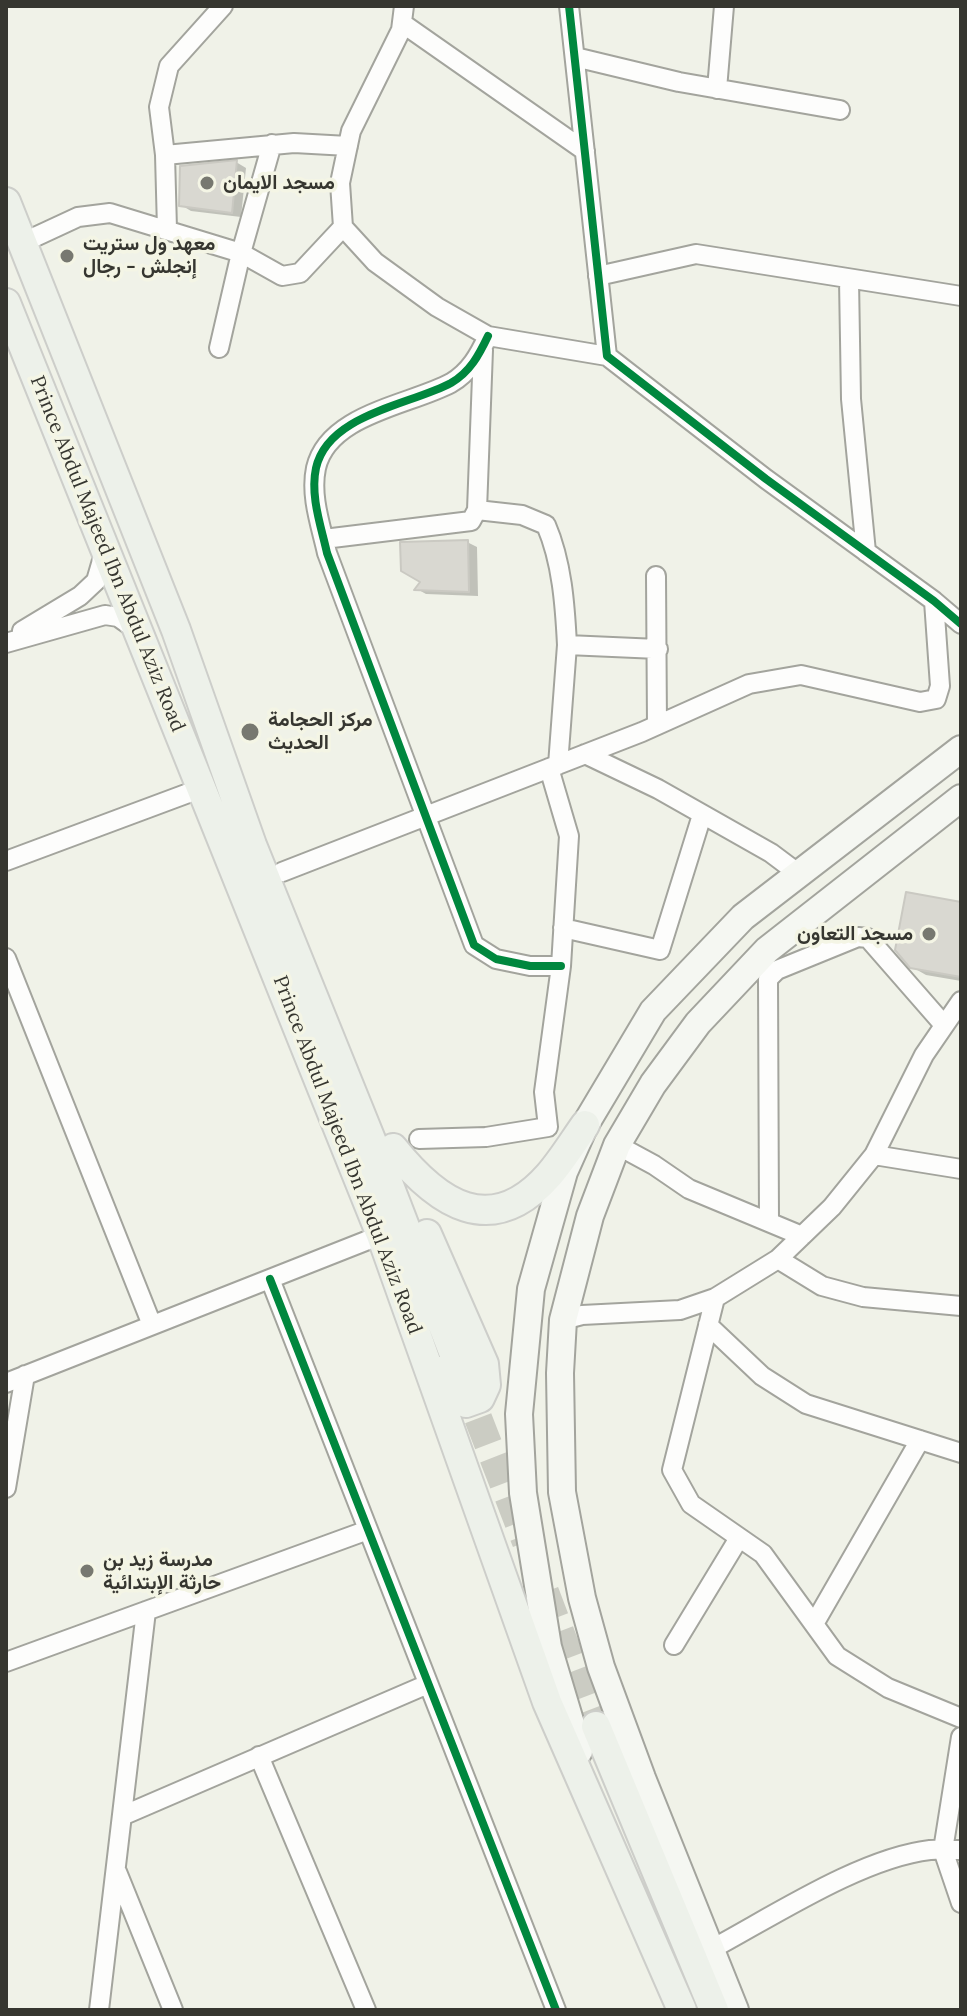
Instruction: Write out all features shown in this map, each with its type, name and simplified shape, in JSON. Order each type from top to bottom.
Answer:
[{"type":"main road","name":"Prince Abdul Majeed Ibn Abdul Aziz Road","points":[[6,202],[176,630],[252,845],[462,1375]]},
{"type":"main road","name":"Prince Abdul Majeed Ibn Abdul Aziz Road","points":[[6,303],[381,1235],[547,1702],[682,2010]]},
{"type":"main road","points":[[406,1144],[417,1178],[438,1195],[462,1208],[491,1209],[514,1204],[548,1176],[585,1125],[653,1011],[743,917],[961,749]]},
{"type":"main road","points":[[226,768],[263,825],[406,1144],[484,1364],[486,1385],[480,1398],[466,1403],[458,1399],[413,1325]]},
{"type":"main road","points":[[735,2010],[601,1667],[582,1598],[562,1492],[560,1373],[563,1320],[590,1216],[617,1145],[653,1084],[698,1023],[767,950],[961,798]]},
{"type":"main road","points":[[585,1125],[564,1172],[531,1289],[519,1414],[523,1493],[548,1647],[600,1822]]},
{"type":"main road","points":[[596,1726],[714,2010]]},
{"type":"street","points":[[167,229],[165,155],[159,107],[169,66],[223,6]]},
{"type":"street","points":[[569,6],[607,356]]},
{"type":"street","points":[[717,89],[724,6]]},
{"type":"street","points":[[585,151],[403,15],[351,131],[340,183],[343,227],[375,262],[486,341],[607,356],[961,624]]},
{"type":"street","points":[[575,57],[717,89],[840,110]]},
{"type":"street","points":[[165,155],[272,144],[348,146]]},
{"type":"street","points":[[219,348],[241,253],[272,144]]},
{"type":"street","points":[[22,243],[78,217],[110,213],[241,253],[282,276],[300,273],[343,227]]},
{"type":"street","points":[[598,276],[696,254],[961,296]]},
{"type":"street","points":[[849,280],[851,399],[866,552]]},
{"type":"street","points":[[324,539],[471,521],[477,510],[486,341]]},
{"type":"street","points":[[486,341],[475,363],[451,383],[382,408],[329,440],[316,468],[315,498],[324,539],[474,945],[496,959],[530,966],[561,966]]},
{"type":"street","points":[[406,1144],[486,1137],[548,1127],[544,1092],[561,966],[569,836],[554,767],[567,645],[564,595],[546,525],[522,515],[477,510]]},
{"type":"street","points":[[6,641],[80,596],[96,581],[105,550]]},
{"type":"street","points":[[656,576],[657,725]]},
{"type":"street","points":[[282,872],[554,767],[749,684],[801,675],[920,702],[936,699],[940,686],[934,601]]},
{"type":"street","points":[[6,641],[105,615],[118,617],[138,631]]},
{"type":"street","points":[[567,645],[658,649]]},
{"type":"street","points":[[585,754],[658,789],[771,853],[799,874]]},
{"type":"street","points":[[6,861],[202,788]]},
{"type":"street","points":[[563,928],[660,950],[702,815]]},
{"type":"street","points":[[769,1221],[768,979],[777,970],[844,942],[858,937],[868,938],[944,1025]]},
{"type":"street","points":[[6,958],[152,1325]]},
{"type":"street","points":[[563,1320],[582,1315],[680,1310],[715,1298],[778,1259],[832,1207],[874,1155],[924,1055],[961,1001]]},
{"type":"street","points":[[617,1145],[689,1189],[802,1236]]},
{"type":"street","points":[[874,1155],[961,1169]]},
{"type":"street","points":[[6,1383],[381,1235]]},
{"type":"street","points":[[778,1259],[822,1286],[863,1297],[961,1306]]},
{"type":"street","points":[[270,1279],[556,2010]]},
{"type":"street","points":[[715,1298],[672,1470],[691,1504],[763,1554],[837,1656],[888,1688],[961,1718]]},
{"type":"street","points":[[708,1325],[762,1376],[806,1404],[961,1453]]},
{"type":"street","points":[[6,1488],[25,1375]]},
{"type":"street","points":[[814,1624],[920,1440]]},
{"type":"street","points":[[6,1662],[368,1530]]},
{"type":"street","points":[[674,1645],[739,1538]]},
{"type":"street","points":[[99,2010],[146,1611]]},
{"type":"street","points":[[122,1816],[428,1684]]},
{"type":"street","points":[[961,1737],[952,1850],[961,1903]]},
{"type":"street","points":[[259,1756],[366,2010]]},
{"type":"street","points":[[710,1950],[809,1895],[881,1863],[929,1850],[952,1850]]},
{"type":"street","points":[[116,1869],[173,2010]]},
{"type":"building","name":"مسجد الايمان","points":[[237,160],[232,213],[179,206],[180,166]]},
{"type":"building","points":[[468,540],[469,592],[414,590],[420,582],[401,571],[400,542]]},
{"type":"building","name":"مسجد التعاون","points":[[906,892],[961,902],[961,977],[910,968],[895,950]]},
{"type":"tunnel","points":[[463,1379],[526,1542]]},
{"type":"tunnel","points":[[545,1592],[596,1726]]},
{"type":"cycle path","points":[[569,6],[607,356],[961,624]]},
{"type":"cycle path","points":[[488,336],[469,368],[458,379],[353,423],[336,435],[324,450],[316,468],[315,500],[327,553],[474,945],[496,959],[530,966],[561,966]]},
{"type":"cycle path","points":[[270,1279],[556,2010]]},
{"type":"place","name":"مسجد الايمان","points":[[207,183]]},
{"type":"place","name":"معهد ول ستريت إنجلش - رجال","points":[[67,256]]},
{"type":"place","name":"مركز الحجامة الحديث","points":[[250,732]]},
{"type":"place","name":"مسجد التعاون","points":[[929,934]]},
{"type":"place","name":"مدرسة زيد بن حارثة الإبتدائية","points":[[87,1571]]}]
